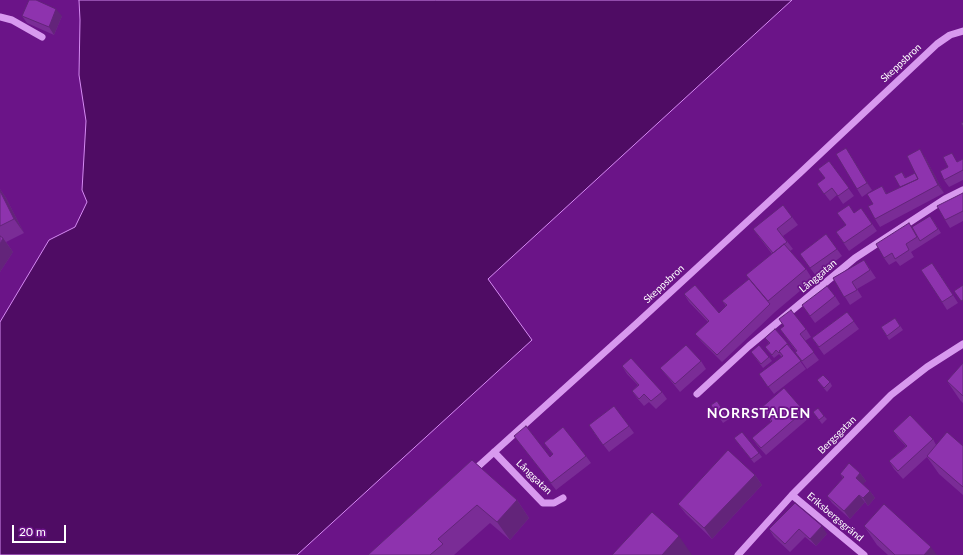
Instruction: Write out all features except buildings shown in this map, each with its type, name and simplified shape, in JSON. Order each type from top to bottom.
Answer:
[{"type":"street","points":[[0,17],[12,20],[42,37]]},
{"type":"street","name":"Skeppsbron","points":[[466,477],[777,195],[937,44],[950,35],[963,31]]},
{"type":"street","name":"Långgatan","points":[[697,394],[749,346],[855,258],[945,199],[963,190]]},
{"type":"street","name":"Bergsgatan","points":[[738,555],[792,494],[891,395],[927,367],[963,344]]},
{"type":"street","name":"Långgatan","points":[[494,452],[543,503],[554,504],[563,498]]},
{"type":"street","name":"Eriksbergsgränd","points":[[792,494],[864,555]]},
{"type":"shaded area","points":[[79,0],[792,0],[488,279],[532,340],[297,555],[0,555],[0,322],[49,240],[75,227],[87,202],[82,190],[86,121],[79,75]]},
{"type":"district","name":"NORRSTADEN","points":[[759,413]]}]
